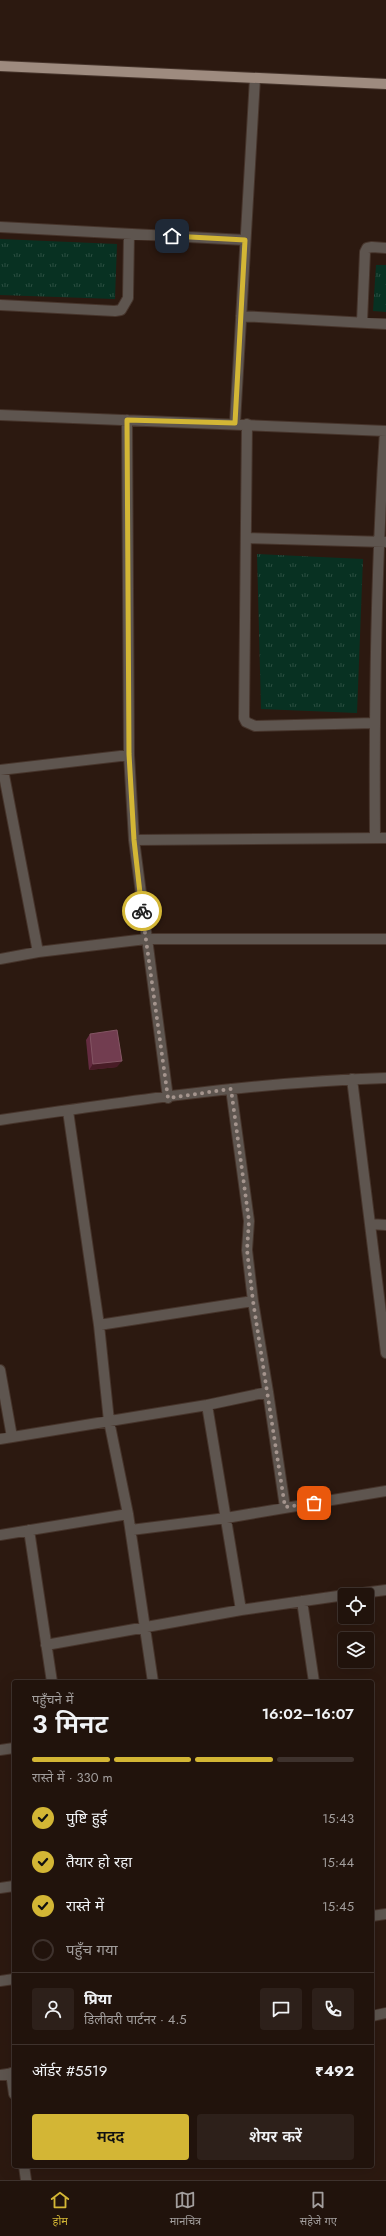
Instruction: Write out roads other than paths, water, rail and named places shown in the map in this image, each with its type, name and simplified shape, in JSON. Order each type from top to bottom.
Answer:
[{"type":"main road","points":[[0,66],[386,84]]},
{"type":"street","points":[[235,423],[255,78]]},
{"type":"street","points":[[0,227],[245,240]]},
{"type":"street","points":[[0,306],[121,310],[128,298],[129,234]]},
{"type":"street","points":[[362,322],[365,252],[367,248],[372,246],[386,248]]},
{"type":"street","points":[[241,316],[386,324]]},
{"type":"street","points":[[0,415],[235,423],[386,431],[374,723],[375,838]]},
{"type":"street","points":[[127,420],[129,754],[134,840],[168,1098]]},
{"type":"street","points":[[247,424],[244,715],[246,722],[255,726],[374,723]]},
{"type":"street","points":[[247,538],[382,542]]},
{"type":"street","points":[[38,952],[1,770],[129,754]]},
{"type":"street","points":[[134,840],[386,838]]},
{"type":"street","points":[[0,959],[38,952],[146,939],[386,939]]},
{"type":"street","points":[[0,1120],[231,1089],[352,1079],[386,1078]]},
{"type":"street","points":[[352,1079],[386,1353]]},
{"type":"street","points":[[231,1089],[249,1221],[247,1250],[253,1301],[285,1507]]},
{"type":"street","points":[[68,1111],[99,1325],[109,1421],[131,1530],[144,1629],[153,1680]]},
{"type":"street","points":[[370,1224],[386,1225]]},
{"type":"street","points":[[99,1325],[253,1301]]},
{"type":"street","points":[[0,1370],[12,1437]]},
{"type":"street","points":[[0,1439],[207,1406],[268,1392]]},
{"type":"street","points":[[207,1406],[242,1610]]},
{"type":"street","points":[[131,1530],[226,1518],[285,1507],[386,1492]]},
{"type":"street","points":[[0,1535],[128,1514]]},
{"type":"street","points":[[29,1530],[52,1680]]},
{"type":"street","points":[[374,1592],[386,1590]]},
{"type":"street","points":[[46,1645],[144,1629],[242,1610],[338,1596]]},
{"type":"street","points":[[302,1601],[314,1680]]},
{"type":"street","points":[[0,1750],[12,1748]]},
{"type":"street","points":[[0,1888],[12,1886]]},
{"type":"street","points":[[374,1916],[386,1914]]},
{"type":"street","points":[[0,1981],[12,1979]]},
{"type":"street","points":[[374,2016],[386,2013]]},
{"type":"street","points":[[0,2075],[12,2073]]},
{"type":"street","points":[[24,2168],[26,2180]]}]
